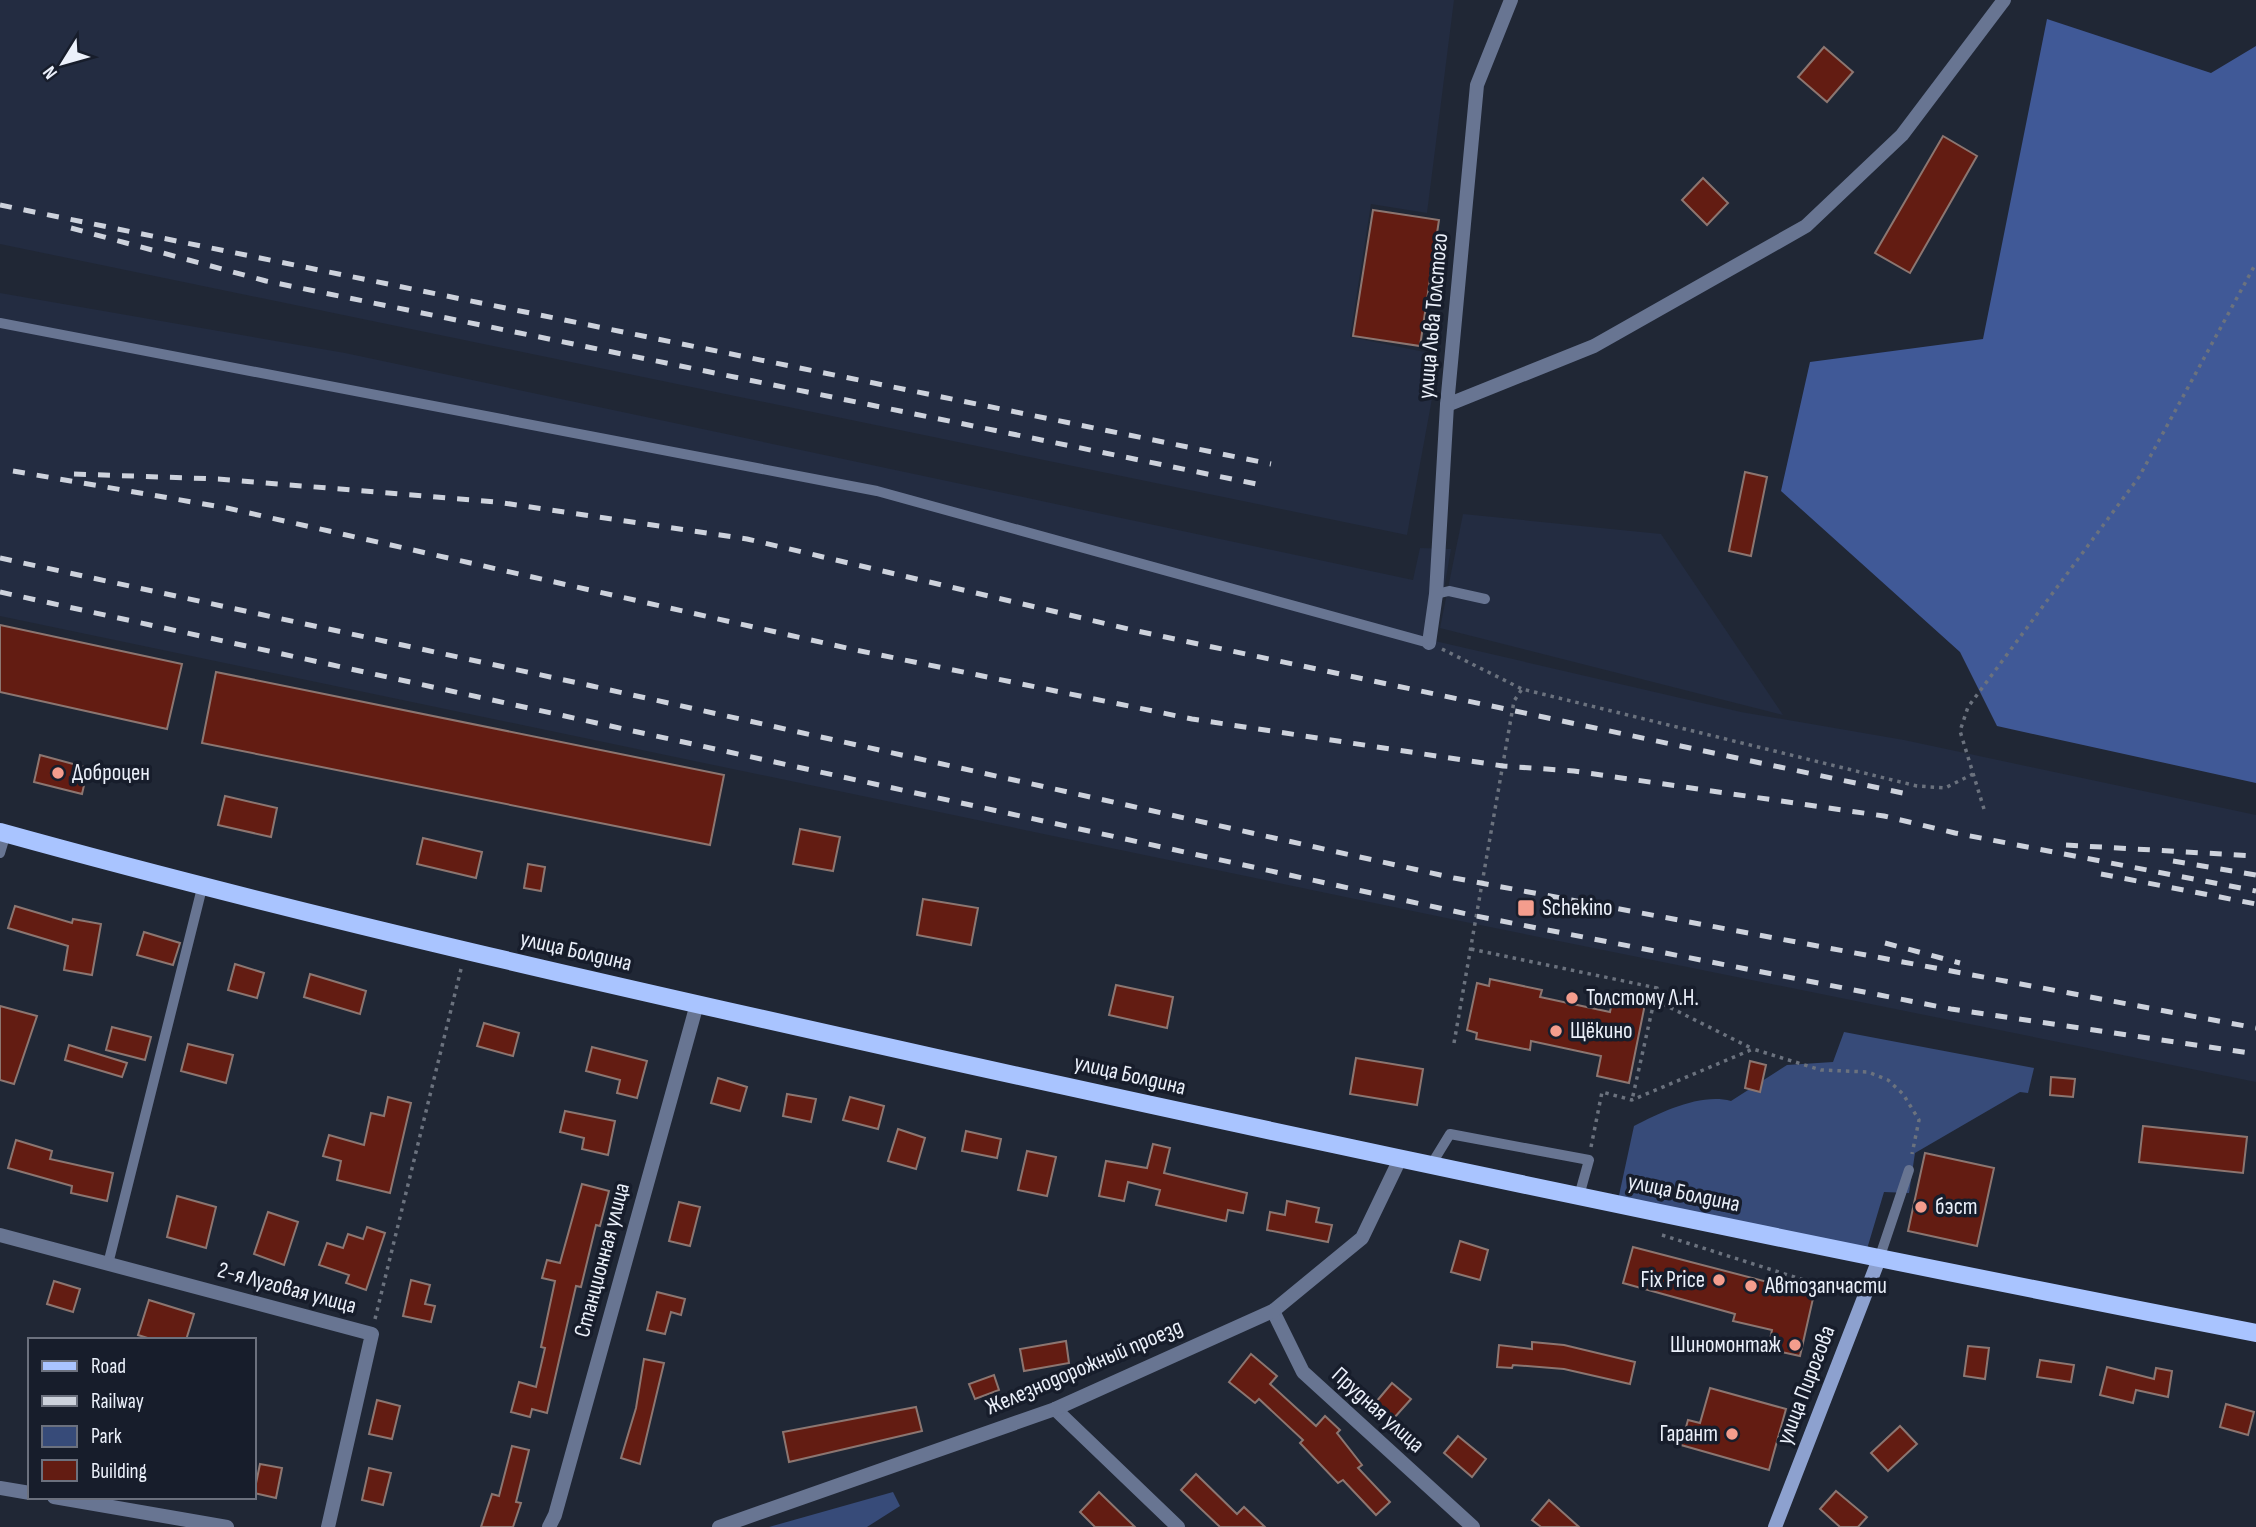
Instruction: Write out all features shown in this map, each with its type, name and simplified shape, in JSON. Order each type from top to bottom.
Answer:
[{"type":"main road","name":"улица Болдина","points":[[3,833],[202,888],[697,1004],[1400,1159],[2256,1334]]},
{"type":"street","name":"улица Льва Толстого","points":[[1429,643],[1436,594],[1447,405],[1477,85],[1511,0]]},
{"type":"street","points":[[1447,405],[1594,346],[1806,226],[1902,135],[2004,0]]},
{"type":"street","name":"Станционная улица","points":[[549,1527],[555,1516],[697,1004]]},
{"type":"street","name":"Железнодорожный проезд","points":[[719,1527],[1055,1409],[1273,1311],[1362,1238],[1400,1159]]},
{"type":"street","name":"2-я Луговая улица","points":[[0,1235],[372,1335],[328,1527]]},
{"type":"street","name":"улица Пирогова","points":[[1775,1527],[1879,1259]]},
{"type":"street","name":"Прудная улица","points":[[1273,1311],[1303,1372],[1473,1527]]},
{"type":"street","points":[[1055,1409],[1178,1527]]},
{"type":"street","points":[[0,1488],[28,1493]]},
{"type":"street","points":[[66,1499],[227,1527]]},
{"type":"lane","points":[[0,323],[877,491],[1429,643]]},
{"type":"lane","points":[[1436,594],[1449,591],[1485,599]]},
{"type":"lane","points":[[0,853],[3,833]]},
{"type":"lane","points":[[108,1264],[202,888]]},
{"type":"lane","points":[[1431,1165],[1450,1134],[1589,1160],[1579,1196]]},
{"type":"lane","points":[[1879,1259],[1909,1170]]},
{"type":"path","points":[[1984,809],[1960,730],[1968,707],[2139,477],[2256,263]]},
{"type":"path","points":[[1429,643],[1522,690],[1917,786],[1945,788],[1973,774]]},
{"type":"path","points":[[1454,1043],[1514,701],[1522,690]]},
{"type":"path","points":[[1470,949],[1657,988],[1632,1100]]},
{"type":"path","points":[[372,1335],[465,951]]},
{"type":"path","points":[[1656,1000],[1753,1049],[1821,1070],[1868,1072],[1888,1080],[1903,1094],[1919,1120],[1909,1170]]},
{"type":"path","points":[[1589,1160],[1602,1093],[1632,1100],[1753,1049]]},
{"type":"path","points":[[1656,1233],[1849,1294]]},
{"type":"shaded area","points":[[0,0],[1454,0],[1427,213],[1371,204],[1350,337],[1440,355],[1407,535],[0,244]]},
{"type":"shaded area","points":[[2047,19],[2211,73],[2256,46],[2256,783],[1997,726],[1960,652],[1781,491],[1810,362],[1983,339]]},
{"type":"shaded area","points":[[0,293],[345,353],[1413,580],[1420,548],[1451,549],[1435,641],[1741,712],[1904,740],[2256,815],[2256,1082],[1475,924],[0,616]]},
{"type":"shaded area","points":[[1463,514],[1661,534],[1783,715],[1440,628]]},
{"type":"green space","points":[[1844,1032],[2034,1068],[2028,1093],[2020,1092],[1915,1153],[1909,1193],[1884,1192],[1867,1249],[1618,1200],[1634,1126],[1694,1102],[1719,1099],[1731,1101],[1787,1065],[1833,1062]]},
{"type":"green space","points":[[893,1492],[900,1506],[867,1527],[769,1527]]},
{"type":"building","points":[[1824,47],[1853,72],[1827,102],[1798,77]]},
{"type":"building","points":[[1943,136],[1977,156],[1910,273],[1875,253]]},
{"type":"building","points":[[1703,178],[1728,203],[1707,225],[1682,200]]},
{"type":"building","points":[[1373,210],[1439,220],[1420,346],[1353,336]]},
{"type":"building","points":[[1745,472],[1767,477],[1751,556],[1729,551]]},
{"type":"building","points":[[0,625],[182,664],[167,729],[0,692]]},
{"type":"building","points":[[216,672],[724,775],[710,845],[202,743]]},
{"type":"building","points":[[40,755],[88,768],[82,794],[34,782]]},
{"type":"building","points":[[225,796],[277,808],[271,837],[218,825]]},
{"type":"building","points":[[800,829],[840,837],[833,871],[793,864]]},
{"type":"building","points":[[423,838],[482,852],[476,878],[417,864]]},
{"type":"building","points":[[528,864],[545,867],[541,891],[524,888]]},
{"type":"building","points":[[923,899],[978,908],[971,945],[917,935]]},
{"type":"building","points":[[15,906],[72,923],[73,919],[101,924],[92,975],[64,970],[68,946],[8,928]]},
{"type":"building","points":[[144,932],[180,943],[173,965],[137,955]]},
{"type":"building","points":[[235,964],[264,973],[257,998],[228,990]]},
{"type":"building","points":[[310,974],[366,991],[360,1014],[304,997]]},
{"type":"building","name":"Щёкино","points":[[1490,979],[1542,990],[1540,997],[1610,1012],[1614,992],[1646,999],[1629,1083],[1597,1076],[1601,1056],[1531,1041],[1530,1050],[1476,1039],[1477,1033],[1467,1030],[1477,983],[1489,986]]},
{"type":"building","points":[[1116,985],[1173,997],[1167,1028],[1109,1015]]},
{"type":"building","points":[[0,1006],[37,1016],[14,1084],[0,1080]]},
{"type":"building","points":[[484,1023],[519,1033],[513,1056],[477,1046]]},
{"type":"building","points":[[112,1027],[151,1037],[145,1060],[106,1050]]},
{"type":"building","points":[[188,1044],[233,1055],[226,1083],[181,1071]]},
{"type":"building","points":[[69,1045],[127,1063],[122,1077],[65,1060]]},
{"type":"building","points":[[592,1047],[647,1061],[637,1098],[617,1093],[620,1080],[586,1071]]},
{"type":"building","points":[[1356,1058],[1423,1069],[1417,1105],[1350,1094]]},
{"type":"building","points":[[1750,1061],[1766,1065],[1760,1092],[1745,1088]]},
{"type":"building","points":[[2051,1077],[2075,1079],[2073,1097],[2050,1095]]},
{"type":"building","points":[[718,1078],[747,1087],[740,1111],[711,1103]]},
{"type":"building","points":[[787,1094],[816,1099],[811,1122],[783,1116]]},
{"type":"building","points":[[388,1097],[411,1103],[390,1193],[337,1180],[341,1161],[323,1156],[329,1135],[364,1145],[371,1113],[384,1116]]},
{"type":"building","points":[[850,1097],[884,1106],[878,1129],[843,1120]]},
{"type":"building","points":[[565,1111],[615,1121],[608,1155],[582,1149],[584,1138],[560,1132]]},
{"type":"building","points":[[2143,1126],[2247,1137],[2243,1173],[2139,1162]]},
{"type":"building","points":[[898,1129],[925,1138],[916,1169],[888,1161]]},
{"type":"building","points":[[966,1131],[1001,1139],[997,1158],[962,1151]]},
{"type":"building","points":[[16,1140],[52,1151],[50,1159],[113,1173],[107,1201],[71,1193],[72,1186],[8,1168]]},
{"type":"building","points":[[1153,1144],[1170,1148],[1164,1173],[1247,1193],[1243,1213],[1228,1210],[1226,1221],[1156,1205],[1160,1190],[1128,1182],[1124,1201],[1099,1196],[1106,1161],[1147,1168]]},
{"type":"building","points":[[1027,1151],[1056,1157],[1047,1196],[1018,1190]]},
{"type":"building","points":[[1925,1153],[1994,1168],[1977,1246],[1908,1231]]},
{"type":"building","points":[[582,1184],[609,1191],[600,1226],[596,1225],[581,1287],[576,1286],[547,1413],[532,1409],[530,1417],[511,1412],[519,1382],[536,1387],[545,1348],[541,1347],[555,1281],[542,1278],[547,1260],[560,1263]]},
{"type":"building","points":[[177,1196],[216,1207],[206,1248],[167,1237]]},
{"type":"building","points":[[1287,1201],[1319,1208],[1316,1222],[1332,1225],[1328,1242],[1267,1230],[1270,1212],[1285,1215]]},
{"type":"building","points":[[679,1202],[700,1207],[690,1246],[669,1241]]},
{"type":"building","points":[[268,1212],[298,1222],[284,1265],[254,1254]]},
{"type":"building","points":[[367,1227],[385,1233],[366,1290],[346,1283],[349,1275],[319,1265],[327,1243],[343,1248],[348,1234],[363,1239]]},
{"type":"building","points":[[1460,1241],[1488,1250],[1480,1280],[1451,1272]]},
{"type":"building","points":[[1633,1247],[1814,1294],[1800,1356],[1768,1349],[1772,1330],[1733,1321],[1735,1314],[1623,1283]]},
{"type":"building","points":[[411,1280],[430,1285],[425,1304],[435,1306],[431,1322],[403,1316]]},
{"type":"building","points":[[54,1281],[80,1289],[73,1312],[47,1304]]},
{"type":"building","points":[[657,1292],[685,1299],[681,1315],[671,1312],[665,1334],[647,1330]]},
{"type":"building","points":[[149,1300],[194,1314],[187,1338],[148,1338],[138,1335]]},
{"type":"building","points":[[1066,1341],[1069,1363],[1024,1371],[1020,1349]]},
{"type":"building","points":[[1532,1342],[1564,1345],[1635,1362],[1630,1384],[1564,1369],[1513,1365],[1512,1368],[1497,1367],[1499,1345],[1532,1349]]},
{"type":"building","points":[[1968,1346],[1989,1348],[1985,1379],[1964,1376]]},
{"type":"building","points":[[1251,1354],[1277,1376],[1270,1384],[1316,1426],[1325,1416],[1340,1430],[1337,1433],[1362,1465],[1358,1468],[1390,1502],[1376,1515],[1343,1480],[1338,1483],[1300,1443],[1303,1440],[1259,1399],[1255,1403],[1229,1382]]},
{"type":"building","points":[[644,1359],[664,1363],[640,1464],[621,1458],[636,1408]]},
{"type":"building","points":[[2040,1360],[2074,1365],[2071,1382],[2037,1377]]},
{"type":"building","points":[[2107,1367],[2154,1379],[2156,1368],[2172,1371],[2168,1397],[2136,1390],[2133,1403],[2100,1395]]},
{"type":"building","points":[[994,1375],[999,1390],[975,1399],[969,1384]]},
{"type":"building","points":[[1392,1383],[1411,1399],[1394,1418],[1376,1402]]},
{"type":"building","name":"Гарант","points":[[1710,1388],[1786,1409],[1769,1470],[1681,1445],[1688,1420],[1700,1423]]},
{"type":"building","points":[[377,1400],[400,1406],[392,1439],[369,1434]]},
{"type":"building","points":[[2226,1404],[2254,1412],[2248,1435],[2220,1427]]},
{"type":"building","points":[[916,1407],[922,1431],[789,1462],[783,1432]]},
{"type":"building","points":[[1900,1426],[1917,1444],[1888,1471],[1871,1453]]},
{"type":"building","points":[[1458,1436],[1486,1459],[1472,1477],[1444,1453]]},
{"type":"building","points":[[512,1446],[529,1450],[516,1502],[521,1503],[513,1527],[481,1527],[492,1494],[499,1496]]},
{"type":"building","points":[[260,1464],[282,1468],[276,1498],[256,1493]]},
{"type":"building","points":[[369,1468],[391,1473],[383,1505],[362,1500]]},
{"type":"building","points":[[1196,1474],[1237,1514],[1244,1507],[1265,1527],[1220,1527],[1181,1490]]},
{"type":"building","points":[[1836,1491],[1867,1517],[1858,1527],[1840,1527],[1820,1509]]},
{"type":"building","points":[[1099,1492],[1135,1527],[1095,1527],[1080,1512]]},
{"type":"building","points":[[1549,1500],[1579,1527],[1541,1527],[1532,1520]]},
{"type":"railway","points":[[0,205],[1271,464]]},
{"type":"railway","points":[[71,228],[266,281],[1266,486]]},
{"type":"railway","points":[[13,471],[227,508],[851,649],[1192,719],[1503,766],[1574,771],[1884,816],[1955,833],[2256,891]]},
{"type":"railway","points":[[74,474],[218,479],[497,502],[747,539],[1137,631],[1912,795]]},
{"type":"railway","points":[[0,558],[592,686],[1454,878],[2256,1028]]},
{"type":"railway","points":[[0,592],[1476,916],[1951,1009],[2256,1054]]},
{"type":"railway","points":[[2066,845],[2256,856]]},
{"type":"railway","points":[[2173,861],[2256,875]]},
{"type":"railway","points":[[2101,874],[2256,904]]},
{"type":"railway","points":[[1885,943],[1960,963]]},
{"type":"place","name":"Доброцен","points":[[58,773]]},
{"type":"place","name":"Schekino","points":[[1526,908]]},
{"type":"place","name":"Толстому Л.Н.","points":[[1572,998]]},
{"type":"place","name":"Щёкино","points":[[1556,1031]]},
{"type":"place","name":"бэст","points":[[1921,1207]]},
{"type":"place","name":"Fix Price","points":[[1719,1280]]},
{"type":"place","name":"Автозапчасти","points":[[1751,1286]]},
{"type":"place","name":"Шиномонтаж","points":[[1795,1345]]},
{"type":"place","name":"Гарант","points":[[1732,1434]]}]
